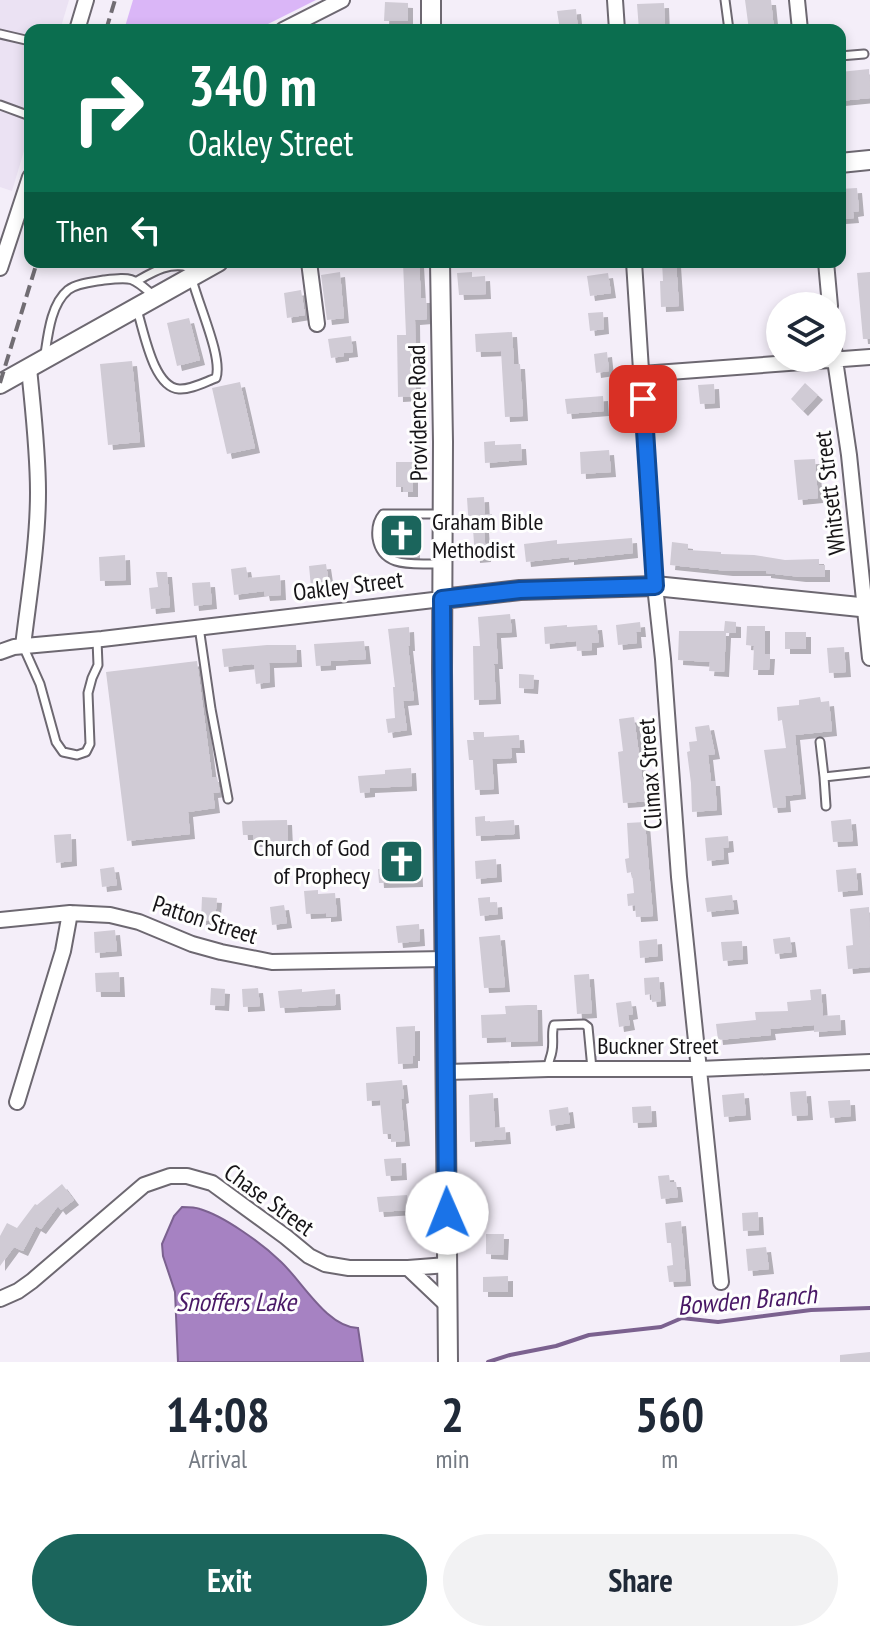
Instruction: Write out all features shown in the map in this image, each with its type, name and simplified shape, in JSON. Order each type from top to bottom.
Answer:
[{"type":"street","points":[[79,24],[86,0]]},
{"type":"street","points":[[295,24],[342,0]]},
{"type":"street","points":[[431,0],[431,24]]},
{"type":"street","points":[[615,0],[617,24]]},
{"type":"street","points":[[797,0],[799,24]]},
{"type":"street","points":[[846,162],[870,160]]},
{"type":"street","points":[[0,268],[5,232],[24,190]]},
{"type":"street","points":[[310,268],[317,324]]},
{"type":"street","name":"Providence Road","points":[[440,268],[448,1362]]},
{"type":"street","name":"Climax Street","points":[[634,268],[655,586],[679,877],[721,1282]]},
{"type":"street","points":[[827,268],[829,292]]},
{"type":"street","points":[[0,384],[156,297],[189,269]]},
{"type":"street","points":[[846,359],[870,357]]},
{"type":"street","points":[[23,646],[37,527],[37,364]]},
{"type":"street","points":[[642,374],[766,365]]},
{"type":"street","name":"Whitsett Street","points":[[837,372],[867,608],[870,658]]},
{"type":"street","name":"Oakley Street","points":[[0,652],[14,647],[520,590],[655,586],[867,608]]},
{"type":"street","points":[[17,1102],[63,951],[70,913]]},
{"type":"street","name":"Patton Street","points":[[0,920],[70,913],[125,917],[192,944],[272,962],[445,959]]},
{"type":"street","name":"Buckner Street","points":[[447,1072],[699,1069],[870,1062]]},
{"type":"street","name":"Chase Street","points":[[0,1299],[32,1281],[144,1185],[170,1176],[187,1176],[212,1183],[309,1256],[325,1264],[349,1268],[447,1265]]},
{"type":"street","points":[[408,1268],[448,1306]]},
{"type":"lane","points":[[725,0],[728,24]]},
{"type":"lane","points":[[0,34],[24,40]]},
{"type":"lane","points":[[846,56],[864,54]]},
{"type":"lane","points":[[0,105],[24,114]]},
{"type":"lane","points":[[137,281],[166,268]]},
{"type":"lane","points":[[137,308],[157,373],[166,384],[180,389],[216,378],[218,373],[211,338],[189,269]]},
{"type":"lane","points":[[37,364],[57,304],[66,291],[92,282],[130,278],[156,297]]},
{"type":"lane","points":[[443,514],[383,514],[376,531],[379,547],[391,561],[443,564]]},
{"type":"lane","points":[[199,627],[228,799]]},
{"type":"lane","points":[[23,646],[40,684],[56,742],[63,752],[77,755],[86,752],[90,744],[88,693],[98,665],[97,640]]},
{"type":"lane","points":[[820,742],[826,806]]},
{"type":"lane","points":[[824,777],[870,772]]},
{"type":"lane","points":[[548,1069],[554,1025],[584,1024],[588,1027],[592,1069]]},
{"type":"shaded area","points":[[0,0],[69,0],[62,24],[24,24],[24,151],[12,191],[0,187]]},
{"type":"shaded area","points":[[133,0],[316,0],[268,24],[126,24]]},
{"type":"water","name":"Snoffers Lake","points":[[182,1207],[198,1208],[220,1218],[271,1253],[335,1320],[358,1328],[363,1362],[178,1362],[175,1292],[162,1244],[174,1216]]},
{"type":"building","points":[[745,0],[771,0],[773,24],[748,24]]},
{"type":"building","points":[[385,2],[408,3],[408,21],[384,21]]},
{"type":"building","points":[[664,3],[665,24],[639,24],[637,4]]},
{"type":"building","points":[[576,9],[577,24],[559,24],[557,11]]},
{"type":"building","points":[[869,69],[870,98],[846,100],[846,71]]},
{"type":"building","points":[[857,188],[859,211],[853,212],[854,218],[846,219],[846,189]]},
{"type":"building","points":[[403,268],[419,268],[421,298],[426,298],[427,319],[415,320],[416,396],[398,397],[397,335],[406,335]]},
{"type":"building","points":[[662,268],[676,268],[679,306],[661,307],[660,281],[663,281]]},
{"type":"building","points":[[340,272],[344,318],[327,320],[321,275]]},
{"type":"building","points":[[472,272],[472,277],[485,276],[486,294],[459,295],[457,273]]},
{"type":"building","points":[[870,272],[870,339],[863,339],[857,273]]},
{"type":"building","points":[[608,273],[611,293],[590,296],[587,276]]},
{"type":"building","points":[[301,290],[305,315],[287,318],[284,293]]},
{"type":"building","points":[[603,312],[604,329],[590,331],[588,313]]},
{"type":"building","points":[[189,318],[200,360],[177,366],[167,323]]},
{"type":"building","points":[[512,332],[514,364],[520,364],[523,416],[505,417],[501,351],[476,352],[475,334]]},
{"type":"building","points":[[351,336],[353,352],[331,358],[328,339]]},
{"type":"building","points":[[607,352],[609,371],[596,373],[594,354]]},
{"type":"building","points":[[132,361],[140,442],[108,445],[100,364]]},
{"type":"building","points":[[240,382],[255,448],[227,454],[212,388]]},
{"type":"building","points":[[805,383],[818,395],[803,411],[791,399]]},
{"type":"building","points":[[714,384],[715,403],[700,404],[698,385]]},
{"type":"building","points":[[603,396],[604,411],[567,414],[565,399]]},
{"type":"building","points":[[495,441],[495,445],[521,444],[522,460],[485,463],[484,442]]},
{"type":"building","points":[[609,450],[611,472],[581,474],[580,452]]},
{"type":"building","points":[[815,459],[818,498],[798,500],[794,460]]},
{"type":"building","points":[[396,462],[413,462],[413,492],[403,492],[403,487],[396,487]]},
{"type":"building","points":[[484,497],[485,515],[492,514],[492,527],[484,528],[486,557],[475,558],[467,498]]},
{"type":"building","name":"Graham Bible Methodist","points":[[387,520],[414,520],[415,554],[390,551]]},
{"type":"building","points":[[632,538],[633,553],[526,562],[524,544]]},
{"type":"building","points":[[672,542],[688,544],[688,550],[721,554],[785,560],[819,559],[819,565],[825,565],[825,577],[670,565]]},
{"type":"building","points":[[125,555],[126,580],[100,581],[99,557]]},
{"type":"building","points":[[326,564],[329,584],[311,587],[309,566]]},
{"type":"building","points":[[246,567],[248,578],[280,575],[281,595],[265,596],[264,591],[234,595],[231,569]]},
{"type":"building","points":[[156,572],[167,572],[170,607],[151,609],[149,588],[158,587]]},
{"type":"building","points":[[210,582],[212,604],[194,606],[192,583]]},
{"type":"building","points":[[510,614],[512,632],[496,633],[496,699],[474,700],[473,646],[480,646],[478,617]]},
{"type":"building","points":[[725,621],[736,622],[736,633],[726,633],[724,672],[709,671],[710,662],[678,660],[679,631],[724,631]]},
{"type":"building","points":[[640,622],[641,632],[636,632],[637,643],[618,645],[616,625]]},
{"type":"building","points":[[597,625],[599,642],[592,643],[592,650],[577,651],[576,641],[545,644],[544,627]]},
{"type":"building","points":[[747,626],[765,626],[765,654],[770,654],[769,670],[753,670],[754,646],[746,645]]},
{"type":"building","points":[[409,627],[414,700],[403,701],[407,730],[388,733],[386,719],[395,718],[395,687],[388,629]]},
{"type":"building","points":[[785,632],[806,632],[806,649],[785,649]]},
{"type":"building","points":[[364,641],[366,659],[331,661],[331,665],[316,666],[314,644]]},
{"type":"building","points":[[296,645],[297,662],[269,663],[270,682],[256,684],[254,665],[224,667],[222,649]]},
{"type":"building","points":[[844,647],[846,672],[829,673],[827,648]]},
{"type":"building","points":[[197,661],[212,777],[217,777],[220,792],[213,793],[215,808],[188,812],[190,834],[127,841],[106,672]]},
{"type":"building","points":[[519,674],[534,675],[533,689],[519,688]]},
{"type":"building","points":[[820,697],[821,702],[829,701],[832,731],[795,735],[801,794],[785,796],[786,807],[773,808],[764,750],[786,748],[777,707],[799,705],[799,700]]},
{"type":"building","points":[[634,717],[643,784],[648,784],[650,801],[623,803],[618,752],[623,751],[619,719]]},
{"type":"building","points":[[709,725],[715,754],[708,755],[711,781],[715,781],[717,810],[692,812],[687,752],[690,751],[689,742],[697,741],[695,727]]},
{"type":"building","points":[[473,732],[484,732],[484,737],[519,735],[520,748],[511,748],[512,758],[492,759],[494,789],[475,790],[473,760],[469,760],[467,740],[474,740]]},
{"type":"building","points":[[411,768],[412,786],[370,788],[370,792],[360,793],[358,776]]},
{"type":"building","points":[[485,816],[485,822],[514,820],[515,834],[476,836],[475,817]]},
{"type":"building","points":[[851,819],[853,841],[833,842],[831,821]]},
{"type":"building","points":[[287,820],[288,842],[253,842],[253,835],[243,835],[242,821]]},
{"type":"building","points":[[645,822],[653,916],[636,917],[635,905],[628,906],[627,894],[634,893],[632,872],[627,873],[625,859],[629,858],[627,823]]},
{"type":"building","points":[[71,834],[72,861],[56,863],[54,835]]},
{"type":"building","points":[[728,836],[729,847],[723,848],[724,859],[707,861],[705,838]]},
{"type":"building","name":"Church of God of Prophecy","points":[[417,853],[418,882],[379,883],[378,869],[386,869],[386,854]]},
{"type":"building","points":[[496,859],[497,877],[476,879],[475,861]]},
{"type":"building","points":[[114,867],[117,885],[102,887],[100,869]]},
{"type":"building","points":[[856,868],[858,890],[838,892],[836,870]]},
{"type":"building","points":[[318,890],[318,894],[335,893],[337,916],[306,914],[304,891]]},
{"type":"building","points":[[732,895],[734,909],[707,912],[705,898]]},
{"type":"building","points":[[202,897],[217,898],[215,921],[201,920]]},
{"type":"building","points":[[490,897],[490,903],[497,902],[498,914],[480,916],[478,898]]},
{"type":"building","points":[[284,905],[287,923],[272,925],[270,907]]},
{"type":"building","points":[[869,907],[870,967],[848,969],[846,946],[853,945],[850,909]]},
{"type":"building","points":[[419,924],[420,941],[398,943],[396,926]]},
{"type":"building","points":[[115,930],[117,951],[95,953],[94,932]]},
{"type":"building","points":[[500,935],[505,987],[484,988],[479,937]]},
{"type":"building","points":[[790,937],[792,952],[775,954],[773,939]]},
{"type":"building","points":[[657,939],[658,956],[640,958],[639,941]]},
{"type":"building","points":[[742,941],[743,959],[723,961],[721,942]]},
{"type":"building","points":[[119,972],[120,992],[96,992],[95,973]]},
{"type":"building","points":[[589,974],[592,1013],[577,1014],[574,975]]},
{"type":"building","points":[[659,977],[661,1001],[652,1002],[651,994],[645,995],[644,978]]},
{"type":"building","points":[[211,988],[225,989],[224,1006],[210,1005]]},
{"type":"building","points":[[258,988],[260,1006],[243,1007],[242,989]]},
{"type":"building","points":[[302,989],[302,992],[335,989],[336,1005],[280,1008],[278,991]]},
{"type":"building","points":[[821,989],[823,1016],[840,1015],[841,1030],[814,1032],[814,1025],[770,1029],[771,1035],[718,1040],[716,1024],[756,1020],[755,1012],[788,1011],[787,1002],[811,1000],[810,990]]},
{"type":"building","points":[[631,1001],[633,1014],[628,1015],[630,1025],[619,1027],[616,1003]]},
{"type":"building","points":[[537,1005],[538,1041],[506,1042],[506,1037],[482,1038],[481,1015],[506,1014],[505,1006]]},
{"type":"building","points":[[415,1026],[413,1063],[398,1064],[396,1027]]},
{"type":"building","points":[[402,1080],[405,1141],[391,1142],[391,1134],[383,1134],[380,1100],[367,1101],[366,1083]]},
{"type":"building","points":[[806,1091],[808,1115],[792,1116],[790,1092]]},
{"type":"building","points":[[493,1093],[495,1128],[505,1127],[506,1139],[470,1142],[469,1095]]},
{"type":"building","points":[[744,1093],[746,1115],[724,1117],[722,1095]]},
{"type":"building","points":[[850,1100],[851,1116],[830,1118],[828,1101]]},
{"type":"building","points":[[651,1106],[652,1122],[633,1123],[632,1107]]},
{"type":"building","points":[[568,1107],[570,1123],[551,1126],[549,1110]]},
{"type":"building","points":[[401,1158],[402,1175],[386,1176],[384,1159]]},
{"type":"building","points":[[669,1175],[670,1182],[676,1182],[678,1197],[661,1199],[658,1176]]},
{"type":"building","points":[[62,1184],[74,1200],[61,1210],[58,1206],[41,1229],[36,1226],[23,1251],[14,1247],[0,1266],[0,1236],[7,1223],[17,1228],[35,1204]]},
{"type":"building","points":[[407,1195],[409,1210],[379,1212],[377,1197]]},
{"type":"building","points":[[758,1212],[759,1230],[743,1231],[742,1213]]},
{"type":"building","points":[[681,1221],[686,1281],[669,1282],[667,1266],[673,1265],[665,1223]]},
{"type":"building","points":[[486,1234],[504,1234],[503,1255],[486,1254]]},
{"type":"building","points":[[766,1247],[769,1269],[748,1271],[746,1249]]},
{"type":"building","points":[[508,1276],[508,1292],[483,1292],[483,1277]]},
{"type":"building","points":[[870,1352],[870,1362],[840,1362],[840,1355]]},
{"type":"waterway","name":"Bowden Branch","points":[[488,1362],[589,1335],[661,1327],[682,1318],[718,1322],[811,1310],[870,1308]]},
{"type":"railway","points":[[108,24],[115,0]]},
{"type":"railway","points":[[0,383],[35,268]]},
{"type":"place","name":"Graham Bible Methodist","points":[[401,536]]},
{"type":"place","name":"Church of God of Prophecy","points":[[401,862]]},
{"type":"route","points":[[447,1213],[442,599],[520,590],[655,586],[643,399]]}]
